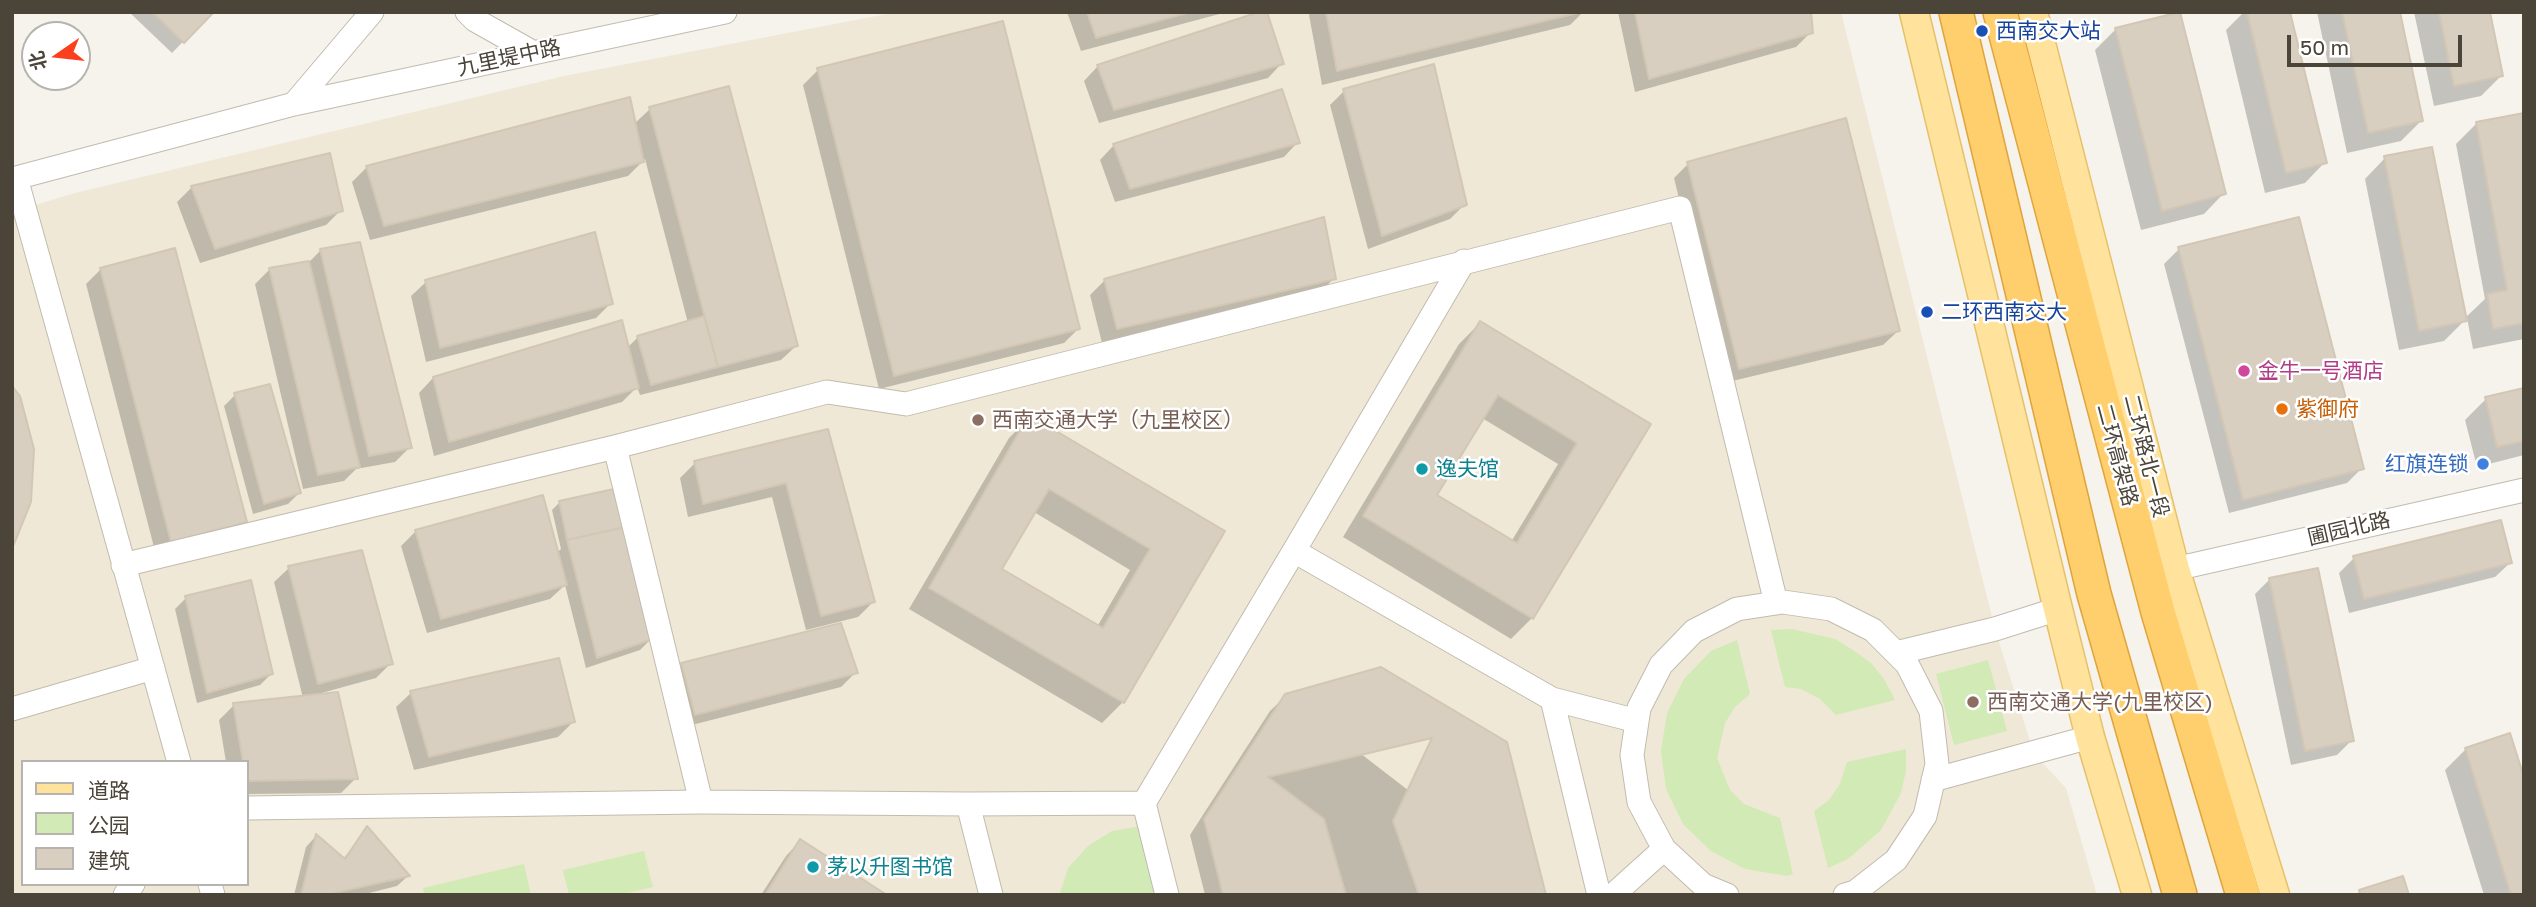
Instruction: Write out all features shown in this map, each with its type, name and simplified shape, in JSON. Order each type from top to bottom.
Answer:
[{"type":"highway","points":[[1956,12],[2094,594],[2180,895]]},
{"type":"highway","name":"二环高架路","points":[[2000,12],[2158,612],[2243,895]]},
{"type":"main road","points":[[1914,12],[2090,737],[2137,895]]},
{"type":"main road","name":"二环路北一段","points":[[2033,12],[2175,569],[2275,895]]},
{"type":"street","points":[[293,104],[372,12]]},
{"type":"street","points":[[467,12],[475,20],[533,52]]},
{"type":"street","name":"九里堤中路","points":[[14,179],[293,104],[725,12]]},
{"type":"street","points":[[14,179],[178,760]]},
{"type":"street","points":[[123,565],[615,447],[827,392],[905,404],[1680,208],[1776,603]]},
{"type":"street","points":[[1167,895],[1144,803],[1464,261]]},
{"type":"street","points":[[615,447],[701,802]]},
{"type":"street","name":"圃园北路","points":[[2175,569],[2524,490]]},
{"type":"street","points":[[1294,551],[1552,699],[1637,722]]},
{"type":"street","points":[[1727,895],[1703,884],[1664,849],[1639,802],[1632,755],[1639,708],[1661,665],[1694,631],[1737,609],[1776,603],[1831,609],[1873,631],[1907,664],[1931,711],[1937,764],[1925,816],[1896,860],[1855,892],[1845,895]]},
{"type":"street","points":[[1896,653],[2058,609]]},
{"type":"street","points":[[12,709],[153,668]]},
{"type":"street","points":[[1552,699],[1600,895]]},
{"type":"street","points":[[1933,780],[2090,737]]},
{"type":"street","points":[[248,808],[701,802],[1144,803]]},
{"type":"street","points":[[968,804],[991,895]]},
{"type":"street","points":[[1613,895],[1664,849]]},
{"type":"shaded area","name":"西南交通大学（九里校区）","points":[[897,12],[1841,12],[1995,629],[2034,754],[2066,788],[2097,895],[12,895],[12,212],[75,193],[564,76]]},
{"type":"green space","points":[[1792,629],[1835,639],[1853,650],[1871,663],[1884,679],[1895,700],[1836,715],[1820,699],[1801,689],[1785,687],[1771,630]]},
{"type":"green space","points":[[1737,640],[1750,694],[1735,707],[1725,723],[1717,758],[1730,790],[1744,804],[1780,818],[1793,874],[1787,876],[1745,869],[1711,851],[1683,824],[1666,789],[1661,751],[1667,713],[1684,679],[1711,651]]},
{"type":"green space","points":[[1988,660],[2007,731],[1954,745],[1936,674]]},
{"type":"green space","points":[[1906,749],[1906,771],[1901,793],[1881,830],[1848,859],[1828,868],[1814,811],[1828,801],[1840,784],[1847,762]]},
{"type":"green space","points":[[1141,826],[1157,895],[1060,893],[1068,868],[1088,846],[1112,831]]},
{"type":"green space","points":[[644,851],[653,887],[619,895],[569,895],[563,870]]},
{"type":"green space","points":[[524,864],[531,895],[425,895],[423,888]]},
{"type":"building","points":[[152,12],[214,12],[184,43]]},
{"type":"building","points":[[1087,12],[1191,12],[1096,38]]},
{"type":"building","points":[[1259,12],[1267,12],[1284,64],[1114,110],[1097,65]]},
{"type":"building","points":[[1326,12],[1582,12],[1337,71]]},
{"type":"building","points":[[1635,12],[1811,12],[1813,33],[1649,79]]},
{"type":"building","points":[[2180,12],[2226,194],[2162,211],[2115,28]]},
{"type":"building","points":[[2247,12],[2290,12],[2327,163],[2286,173]]},
{"type":"building","points":[[2342,12],[2400,12],[2423,121],[2368,133]]},
{"type":"building","points":[[2439,12],[2490,12],[2503,76],[2454,86]]},
{"type":"building","points":[[1003,21],[1080,329],[894,376],[817,68]]},
{"type":"building","points":[[1434,64],[1467,205],[1382,236],[1343,89]]},
{"type":"building","points":[[729,86],[798,346],[718,367],[649,107]]},
{"type":"building","points":[[1282,89],[1300,143],[1130,189],[1113,144]]},
{"type":"building","points":[[630,97],[644,162],[384,226],[366,166]]},
{"type":"building","points":[[2524,113],[2524,323],[2493,329],[2487,294],[2507,290],[2476,122]]},
{"type":"building","points":[[1846,118],[1900,331],[1739,369],[1687,162]]},
{"type":"building","points":[[2432,147],[2467,321],[2419,331],[2384,156]]},
{"type":"building","points":[[330,153],[343,211],[215,249],[191,186]]},
{"type":"building","points":[[1324,217],[1336,279],[1117,329],[1104,279]]},
{"type":"building","points":[[2299,217],[2364,469],[2243,500],[2178,247]]},
{"type":"building","points":[[595,232],[613,304],[440,348],[425,280]]},
{"type":"building","points":[[360,242],[412,448],[369,456],[320,249]]},
{"type":"building","points":[[175,248],[247,522],[171,542],[100,268]]},
{"type":"building","points":[[309,261],[360,467],[318,475],[269,268]]},
{"type":"building","points":[[704,316],[718,367],[651,385],[637,336]]},
{"type":"building","points":[[622,320],[639,388],[449,442],[433,377]]},
{"type":"building","name":"逸夫馆","points":[[1480,321],[1651,424],[1533,619],[1363,516]],"holes":[[[1498,395],[1577,443],[1517,543],[1437,495]]]},
{"type":"building","points":[[270,384],[301,493],[264,504],[234,393]]},
{"type":"building","points":[[12,386],[20,396],[34,449],[31,502],[12,549]]},
{"type":"building","points":[[2524,388],[2524,441],[2497,447],[2485,397]]},
{"type":"building","points":[[1029,415],[1225,531],[1124,703],[929,588]],"holes":[[[1049,489],[1150,549],[1103,628],[1002,569]]]},
{"type":"building","points":[[828,429],[875,602],[821,616],[786,483],[703,504],[694,461]]},
{"type":"building","points":[[614,489],[625,527],[567,540],[559,501]]},
{"type":"building","points":[[543,495],[567,585],[441,619],[415,530]]},
{"type":"building","points":[[2501,520],[2512,563],[2364,599],[2353,556]]},
{"type":"building","points":[[625,527],[653,639],[597,658],[567,540]]},
{"type":"building","points":[[362,550],[393,664],[318,684],[288,566]]},
{"type":"building","points":[[2318,568],[2354,741],[2305,751],[2269,578]]},
{"type":"building","points":[[251,580],[273,674],[207,693],[185,596]]},
{"type":"building","points":[[841,623],[858,673],[695,715],[681,663]]},
{"type":"building","points":[[559,658],[575,722],[429,757],[410,691]]},
{"type":"building","points":[[1381,667],[1507,742],[1546,895],[1223,895],[1204,819],[1285,694]]},
{"type":"building","points":[[338,692],[358,779],[248,781],[248,760],[243,760],[233,703]]},
{"type":"building","points":[[2510,733],[2524,777],[2524,895],[2511,895],[2465,748]]},
{"type":"building","points":[[1432,738],[1393,821],[1419,895],[1346,895],[1324,819],[1268,777]]},
{"type":"building","points":[[367,826],[410,876],[326,895],[301,895],[316,834],[345,859]]},
{"type":"building","name":"茅以升图书馆","points":[[800,839],[887,895],[765,895]]},
{"type":"building","points":[[2403,876],[2409,895],[2360,895],[2359,890]]},
{"type":"place","name":"西南交大站","points":[[1982,31]]},
{"type":"place","name":"二环西南交大","points":[[1927,312]]},
{"type":"place","name":"金牛一号酒店","points":[[2244,371]]},
{"type":"place","name":"紫御府","points":[[2282,409]]},
{"type":"place","name":"西南交通大学（九里校区）","points":[[978,420]]},
{"type":"place","name":"红旗连锁","points":[[2483,464]]},
{"type":"place","name":"逸夫馆","points":[[1422,469]]},
{"type":"place","name":"西南交通大学(九里校区)","points":[[1973,702]]},
{"type":"place","name":"茅以升图书馆","points":[[813,867]]}]
